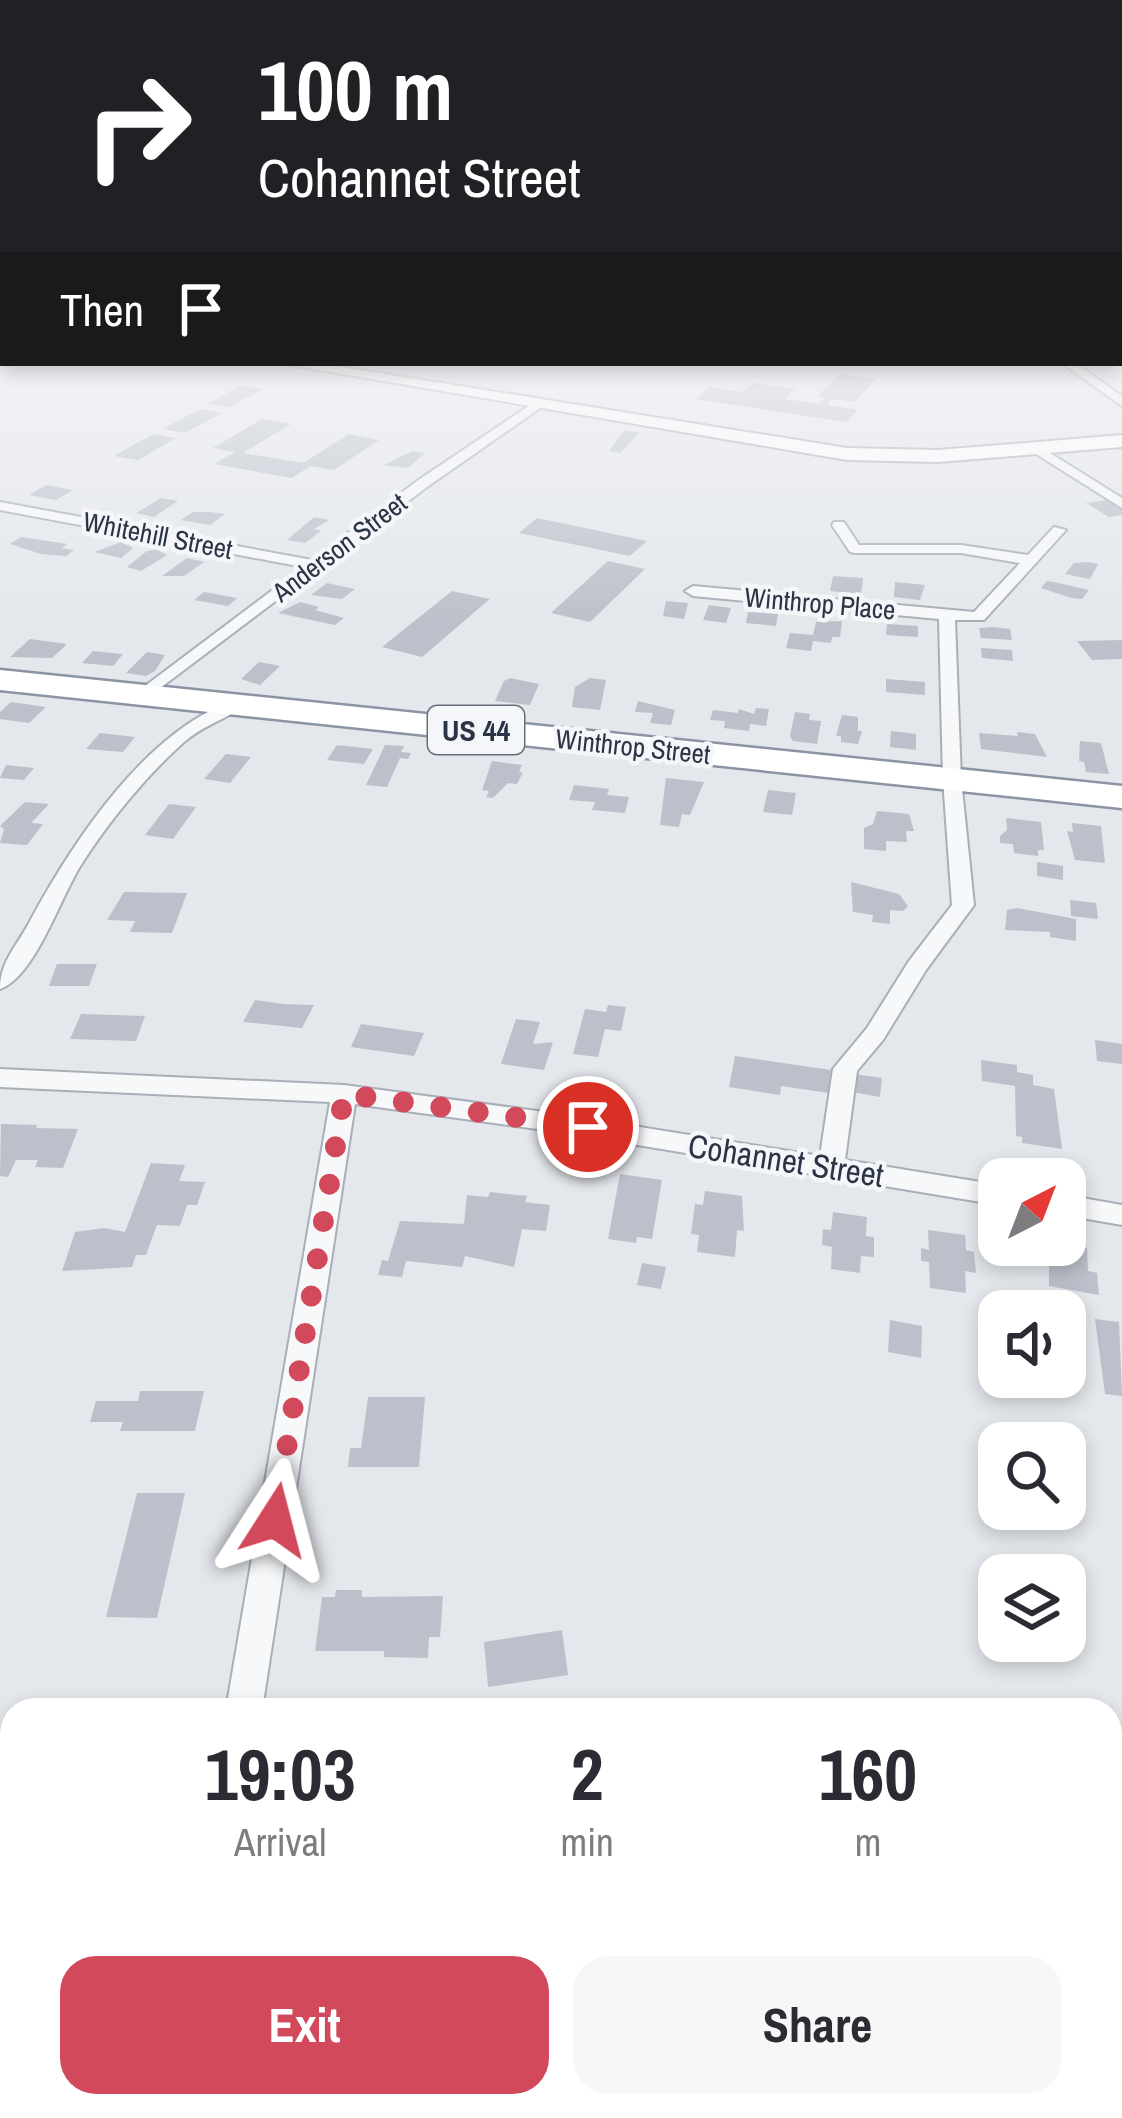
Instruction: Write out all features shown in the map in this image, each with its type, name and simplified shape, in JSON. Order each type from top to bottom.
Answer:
[{"type":"highway","name":"Winthrop Street","points":[[0,680],[1122,797]]},
{"type":"street","name":"Anderson Street","points":[[143,695],[508,425]]},
{"type":"street","points":[[670,425],[847,454],[927,457],[1122,441]]},
{"type":"street","points":[[1037,449],[1122,504]]},
{"type":"street","name":"Whitehill Street","points":[[0,506],[315,565]]},
{"type":"street","points":[[839,524],[855,549],[962,549],[1031,560]]},
{"type":"street","points":[[831,1167],[845,1069],[875,1034],[917,966],[963,905],[952,779],[947,615],[979,616],[1059,530]]},
{"type":"street","name":"Winthrop Place","points":[[693,591],[947,615]]},
{"type":"street","points":[[0,982],[26,950],[71,864],[118,802],[180,736],[236,705]]},
{"type":"street","name":"Cohannet Street","points":[[0,1078],[344,1094],[516,1116],[978,1192]]},
{"type":"street","points":[[246,1698],[344,1094]]},
{"type":"street","points":[[1086,1209],[1122,1215]]},
{"type":"building","points":[[171,425],[200,425],[185,433],[163,429]]},
{"type":"building","points":[[252,425],[290,425],[243,453],[303,463],[349,434],[379,440],[334,470],[310,466],[292,478],[214,464],[235,452],[213,448]]},
{"type":"building","points":[[624,430],[639,433],[620,453],[609,451]]},
{"type":"building","points":[[153,434],[176,438],[138,460],[114,456]]},
{"type":"building","points":[[412,451],[425,453],[408,468],[384,465]]},
{"type":"building","points":[[46,485],[73,490],[56,500],[29,495]]},
{"type":"building","points":[[161,498],[178,501],[154,517],[136,513]]},
{"type":"building","points":[[1106,500],[1122,510],[1122,515],[1109,517],[1086,503]]},
{"type":"building","points":[[193,512],[225,514],[210,525],[181,520]]},
{"type":"building","points":[[314,517],[329,520],[314,529],[321,531],[305,543],[287,540]]},
{"type":"building","points":[[537,518],[647,541],[630,556],[519,533]]},
{"type":"building","points":[[21,537],[68,544],[61,548],[74,550],[66,556],[41,554],[10,544]]},
{"type":"building","points":[[121,542],[133,548],[121,558],[94,552]]},
{"type":"building","points":[[147,551],[167,555],[141,571],[127,567]]},
{"type":"building","points":[[187,558],[204,562],[184,576],[162,576]]},
{"type":"building","points":[[608,561],[645,569],[590,622],[551,613]]},
{"type":"building","points":[[1074,563],[1098,564],[1090,579],[1065,574]]},
{"type":"building","points":[[833,576],[863,578],[861,594],[830,591]]},
{"type":"building","points":[[1047,581],[1089,590],[1082,599],[1071,598],[1041,588]]},
{"type":"building","points":[[895,582],[925,585],[920,600],[894,597]]},
{"type":"building","points":[[327,583],[355,589],[342,599],[311,595]]},
{"type":"building","points":[[452,591],[490,599],[422,657],[382,647]]},
{"type":"building","points":[[204,592],[237,598],[228,606],[194,600]]},
{"type":"building","points":[[666,601],[688,603],[684,619],[663,616]]},
{"type":"building","points":[[300,602],[344,618],[335,625],[278,613]]},
{"type":"building","points":[[709,605],[731,608],[726,623],[703,620]]},
{"type":"building","points":[[748,612],[778,614],[776,626],[746,623]]},
{"type":"building","points":[[842,621],[840,637],[832,637],[831,643],[813,641],[811,651],[786,648],[790,633],[813,635],[816,622]]},
{"type":"building","points":[[887,624],[918,626],[918,637],[886,635]]},
{"type":"building","points":[[979,628],[1010,629],[1012,640],[981,638]]},
{"type":"building","points":[[30,639],[67,644],[52,658],[10,657]]},
{"type":"building","points":[[1122,640],[1122,659],[1092,660],[1077,641]]},
{"type":"building","points":[[981,648],[1012,650],[1013,661],[982,658]]},
{"type":"building","points":[[93,651],[123,654],[113,666],[82,663]]},
{"type":"building","points":[[147,652],[165,655],[155,671],[146,676],[126,673]]},
{"type":"building","points":[[259,662],[280,666],[260,685],[241,679]]},
{"type":"building","points":[[510,678],[539,684],[530,705],[495,701]]},
{"type":"building","points":[[590,678],[606,680],[600,710],[572,707],[575,687]]},
{"type":"building","points":[[886,679],[925,682],[925,695],[886,692]]},
{"type":"building","points":[[638,701],[675,710],[671,725],[650,723],[653,713],[635,712]]},
{"type":"building","points":[[11,702],[46,707],[29,723],[0,719],[0,712]]},
{"type":"building","points":[[756,708],[769,709],[766,726],[750,724],[749,731],[724,728],[725,721],[710,720],[713,710],[754,714]]},
{"type":"building","points":[[795,712],[821,721],[817,744],[793,741]]},
{"type":"building","points":[[842,715],[858,717],[858,731],[862,731],[858,744],[841,742],[841,736],[836,736]]},
{"type":"building","points":[[891,731],[916,734],[916,750],[890,747]]},
{"type":"building","points":[[1017,732],[1035,734],[1047,757],[981,749],[979,733],[1018,736]]},
{"type":"building","points":[[100,733],[135,737],[123,752],[86,749]]},
{"type":"building","points":[[1080,741],[1101,743],[1109,774],[1086,772],[1084,762],[1079,761]]},
{"type":"building","points":[[337,745],[373,749],[364,764],[327,760]]},
{"type":"building","points":[[385,745],[404,746],[401,752],[411,753],[408,759],[400,758],[387,787],[366,785]]},
{"type":"building","points":[[226,754],[251,757],[230,783],[204,779]]},
{"type":"building","points":[[492,761],[522,765],[519,772],[523,772],[517,784],[508,783],[493,798],[482,790]]},
{"type":"building","points":[[6,765],[34,768],[24,780],[0,778]]},
{"type":"building","points":[[666,778],[704,782],[690,815],[682,814],[679,827],[660,825]]},
{"type":"building","points":[[574,785],[629,797],[625,813],[592,810],[595,802],[569,800]]},
{"type":"building","points":[[768,790],[796,793],[792,815],[763,812]]},
{"type":"building","points":[[25,802],[49,804],[31,823],[43,824],[27,845],[0,843],[4,829],[0,826]]},
{"type":"building","points":[[169,804],[196,807],[173,839],[145,835]]},
{"type":"building","points":[[877,811],[909,814],[914,831],[906,831],[907,842],[886,841],[886,851],[864,849],[864,828],[873,824]]},
{"type":"building","points":[[1006,818],[1041,822],[1044,850],[1038,850],[1038,856],[1014,853],[1013,844],[1000,843],[1007,830]]},
{"type":"building","points":[[1072,823],[1101,826],[1105,863],[1075,860],[1067,831],[1073,832]]},
{"type":"building","points":[[1037,862],[1063,866],[1063,880],[1037,876]]},
{"type":"building","points":[[851,882],[899,894],[908,906],[903,911],[890,910],[890,924],[872,922],[873,915],[853,912]]},
{"type":"building","points":[[124,892],[187,893],[172,933],[130,932],[135,921],[107,920]]},
{"type":"building","points":[[1070,900],[1096,903],[1098,919],[1071,916]]},
{"type":"building","points":[[1007,910],[1076,919],[1076,941],[1050,937],[1050,932],[1005,930]]},
{"type":"building","points":[[57,964],[97,964],[89,986],[49,986]]},
{"type":"building","points":[[255,1000],[314,1005],[302,1028],[243,1022]]},
{"type":"building","points":[[608,1005],[626,1007],[621,1031],[605,1029],[598,1057],[573,1054],[585,1009],[606,1012]]},
{"type":"building","points":[[81,1014],[145,1016],[136,1041],[70,1039]]},
{"type":"building","points":[[516,1019],[540,1022],[533,1044],[553,1042],[544,1070],[501,1064]]},
{"type":"building","points":[[361,1024],[424,1033],[414,1056],[351,1047]]},
{"type":"building","points":[[1095,1040],[1122,1044],[1122,1064],[1097,1061]]},
{"type":"building","points":[[735,1056],[831,1070],[829,1093],[781,1086],[780,1095],[729,1087]]},
{"type":"building","points":[[981,1060],[1017,1065],[1017,1072],[1033,1075],[1033,1085],[1054,1089],[1062,1149],[1022,1143],[1022,1137],[1016,1136],[1015,1086],[982,1081]]},
{"type":"building","points":[[854,1074],[882,1078],[880,1097],[852,1092]]},
{"type":"building","points":[[1,1124],[78,1129],[63,1168],[35,1167],[38,1160],[16,1160],[8,1177],[0,1176]]},
{"type":"building","points":[[151,1163],[185,1165],[179,1181],[205,1182],[197,1205],[187,1205],[180,1226],[157,1225],[146,1255],[136,1255],[132,1267],[62,1271],[75,1232],[104,1228],[125,1232]]},
{"type":"building","points":[[620,1174],[662,1180],[652,1239],[637,1237],[636,1243],[608,1239]]},
{"type":"building","points":[[705,1191],[742,1196],[744,1231],[737,1230],[735,1257],[697,1252],[699,1235],[691,1234],[695,1204],[703,1205]]},
{"type":"building","points":[[490,1192],[527,1196],[525,1202],[550,1205],[546,1231],[522,1229],[514,1267],[465,1256],[462,1267],[406,1261],[402,1277],[378,1275],[382,1260],[388,1261],[400,1221],[464,1224],[467,1195],[488,1197]]},
{"type":"building","points":[[833,1212],[867,1217],[866,1236],[874,1237],[874,1257],[861,1256],[860,1273],[831,1269],[832,1247],[822,1245],[823,1229],[831,1230]]},
{"type":"building","points":[[928,1230],[965,1235],[966,1250],[974,1252],[976,1273],[965,1271],[966,1293],[930,1288],[929,1262],[921,1261],[921,1248],[929,1250]]},
{"type":"building","points":[[1087,1248],[1088,1271],[1097,1273],[1099,1295],[1049,1286],[1049,1266],[1086,1266]]},
{"type":"building","points":[[642,1263],[666,1267],[661,1289],[637,1285]]},
{"type":"building","points":[[1095,1319],[1119,1322],[1122,1396],[1105,1394]]},
{"type":"building","points":[[890,1320],[922,1326],[921,1358],[888,1352]]},
{"type":"building","points":[[140,1391],[204,1391],[195,1431],[120,1431],[123,1422],[90,1422],[96,1401],[138,1401]]},
{"type":"building","points":[[368,1397],[425,1397],[419,1467],[348,1467],[350,1448],[361,1448]]},
{"type":"building","points":[[137,1493],[185,1493],[157,1618],[106,1617]]},
{"type":"building","points":[[336,1590],[362,1590],[362,1597],[443,1596],[440,1637],[429,1637],[428,1658],[384,1657],[384,1651],[315,1651],[322,1597],[335,1597]]},
{"type":"building","points":[[562,1630],[568,1675],[488,1687],[484,1642]]},
{"type":"route","points":[[275,1520],[344,1094],[588,1127]]}]
